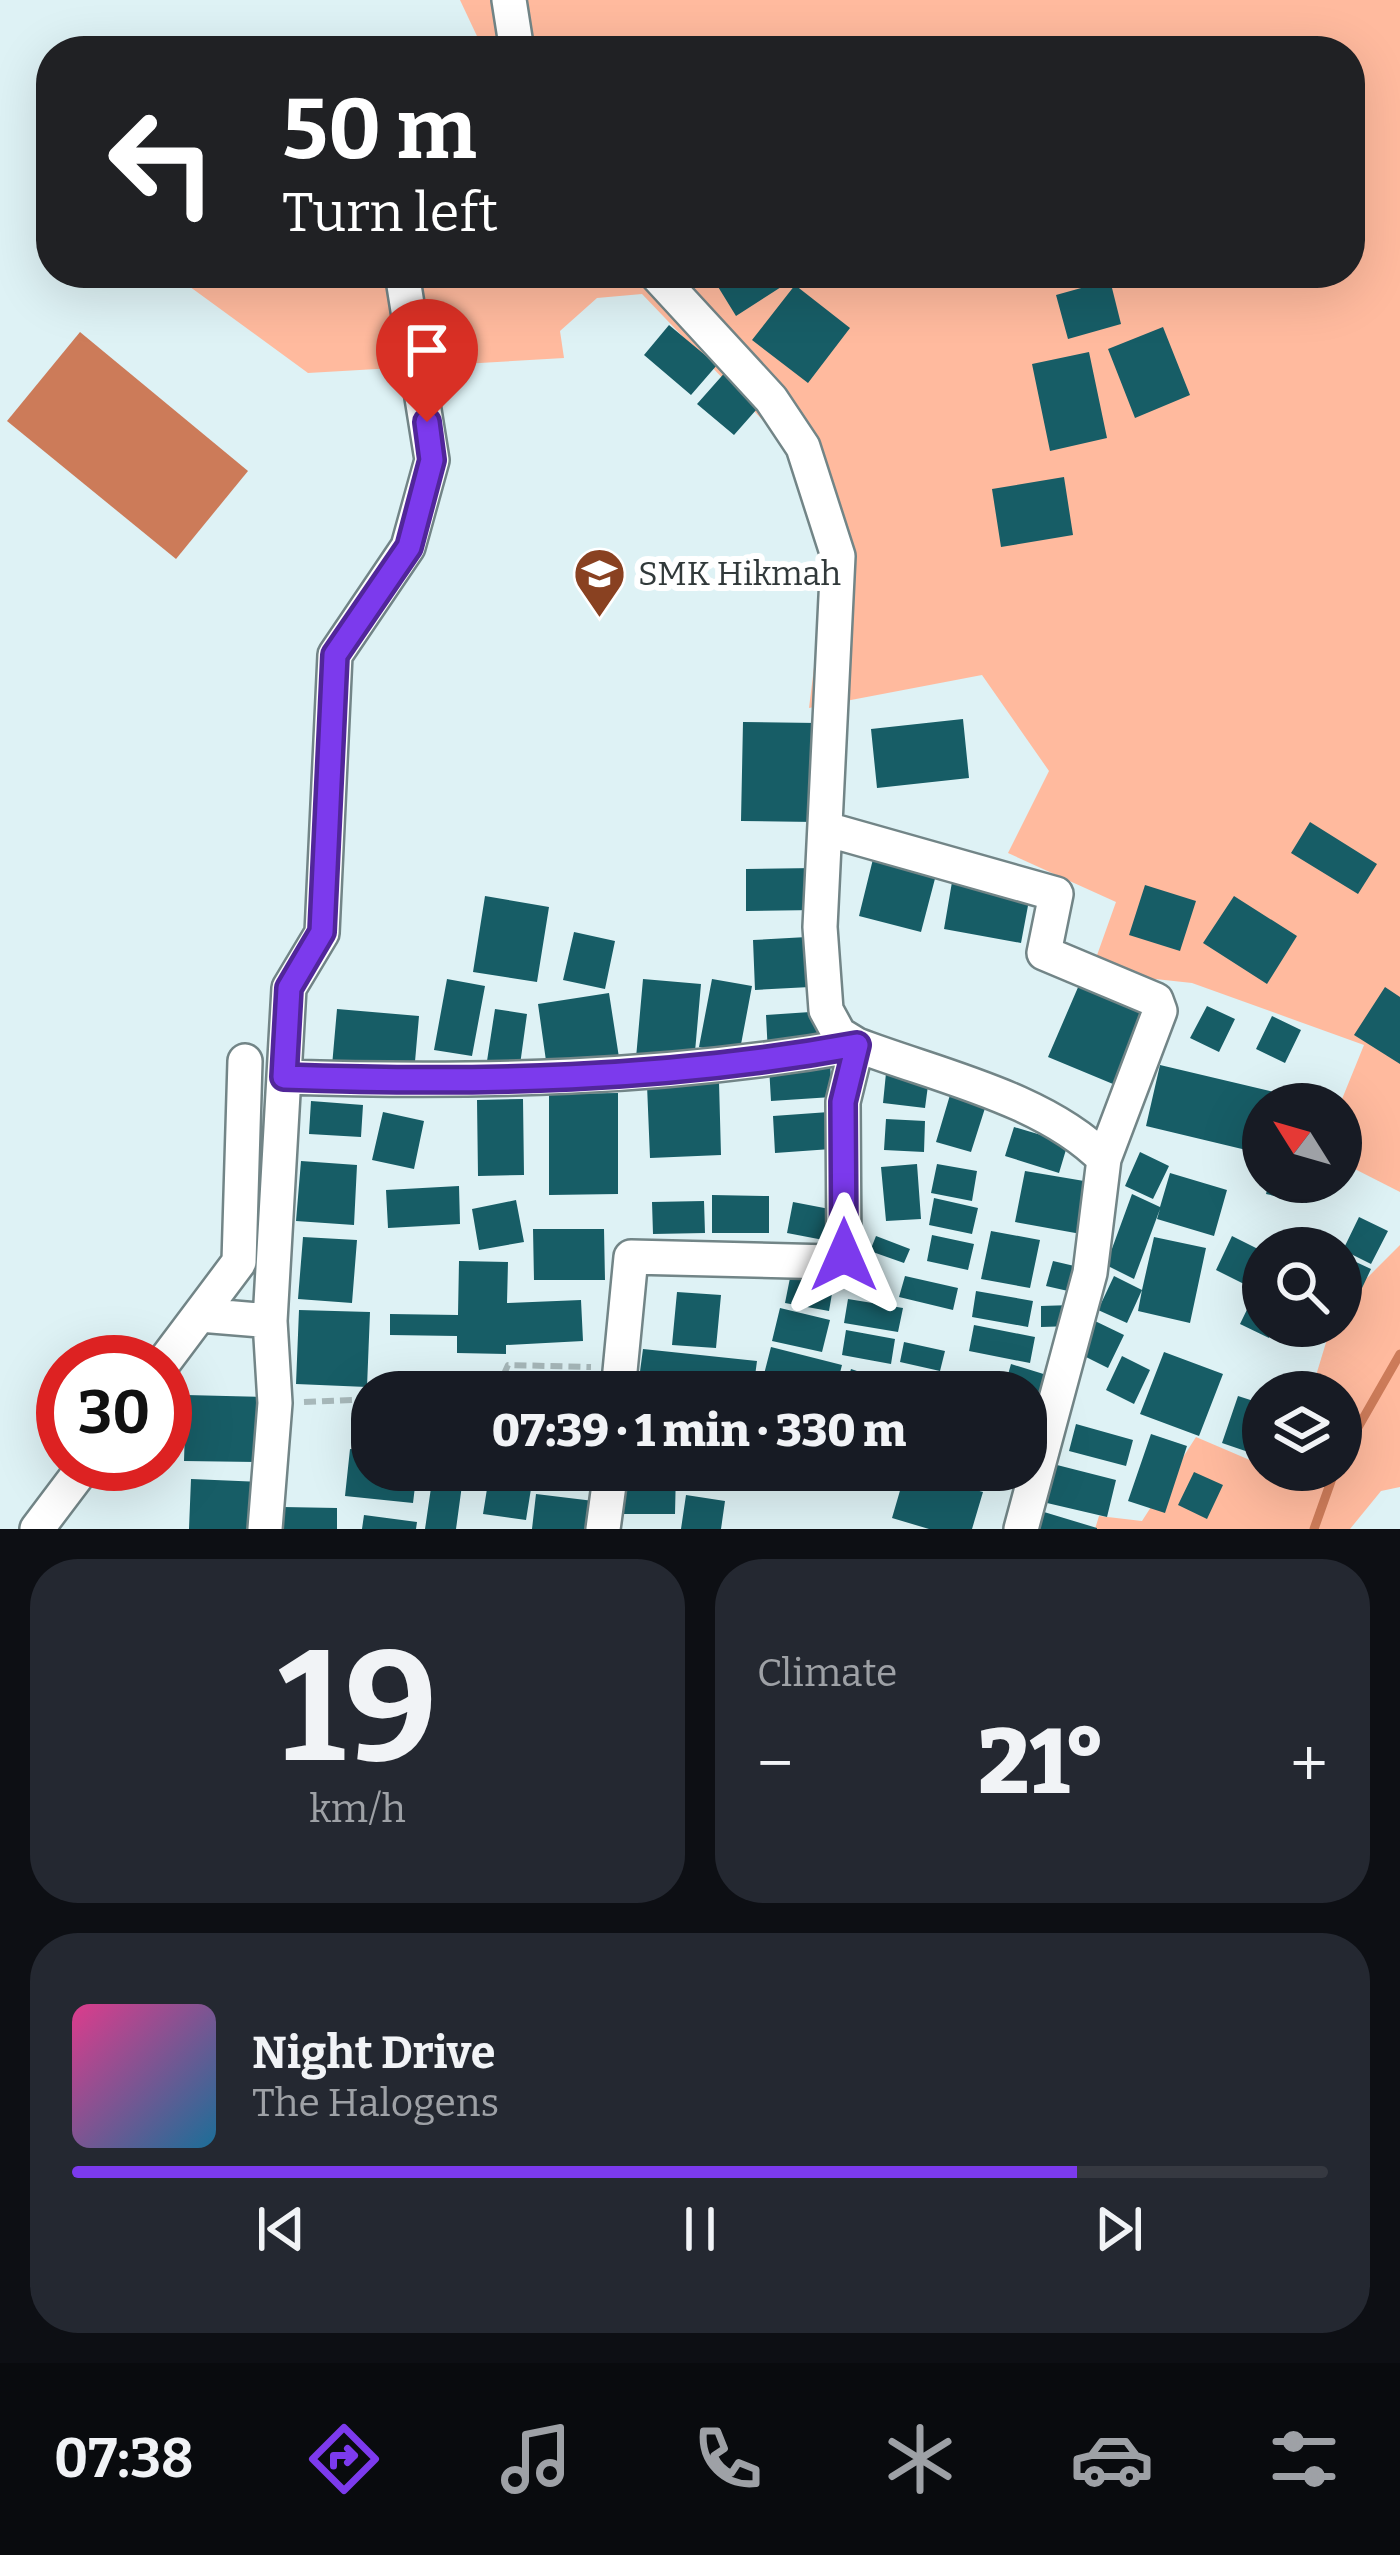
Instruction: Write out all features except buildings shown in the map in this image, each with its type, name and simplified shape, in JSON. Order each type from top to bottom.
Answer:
[{"type":"street","points":[[508,0],[514,36]]},
{"type":"street","points":[[265,1529],[275,1403],[270,1321],[289,988],[322,932],[335,655],[409,547],[432,460],[404,288]]},
{"type":"street","points":[[670,288],[771,399],[803,447],[838,556],[820,927],[826,1010],[839,1034],[857,1045],[1021,1107],[1088,1143],[1105,1159]]},
{"type":"street","points":[[826,829],[1056,894],[1044,953],[1156,1000],[1160,1011],[1105,1159],[1090,1273],[1021,1529]]},
{"type":"street","points":[[284,1077],[453,1083],[620,1076],[748,1065],[857,1045]]},
{"type":"street","points":[[620,1371],[631,1257],[831,1262],[844,1255],[843,1102],[857,1045]]},
{"type":"street","points":[[185,1335],[239,1262],[245,1061]]},
{"type":"street","points":[[200,1315],[270,1321]]},
{"type":"street","points":[[37,1529],[66,1491]]},
{"type":"street","points":[[603,1529],[608,1491]]},
{"type":"path","points":[[275,1403],[351,1400]]},
{"type":"shaded area","points":[[460,0],[1400,0],[1400,1192],[1362,1173],[1362,1083],[1349,1083],[1364,1045],[1192,983],[1091,972],[1116,902],[1008,853],[1049,771],[982,675],[809,708],[830,538],[775,433],[642,294],[597,298],[560,331],[564,358],[308,373],[192,288],[1365,288],[1365,36],[477,36]]},
{"type":"shaded area","points":[[80,332],[248,471],[176,559],[7,421]]},
{"type":"shaded area","points":[[1400,1245],[1400,1487],[1381,1491],[1350,1529],[1095,1529],[1099,1516],[1142,1521],[1196,1437],[1242,1457],[1242,1491],[1362,1491],[1362,1371],[1317,1371],[1325,1347],[1362,1347],[1362,1280]]},
{"type":"waterway","points":[[1362,1420],[1400,1354]]},
{"type":"waterway","points":[[1314,1529],[1328,1491]]},
{"type":"place","name":"SMK Hikmah","points":[[599,620]]},
{"type":"route","points":[[427,422],[432,460],[409,547],[335,655],[322,932],[289,988],[284,1077],[453,1083],[620,1076],[748,1065],[857,1045],[843,1102],[844,1255]]}]
